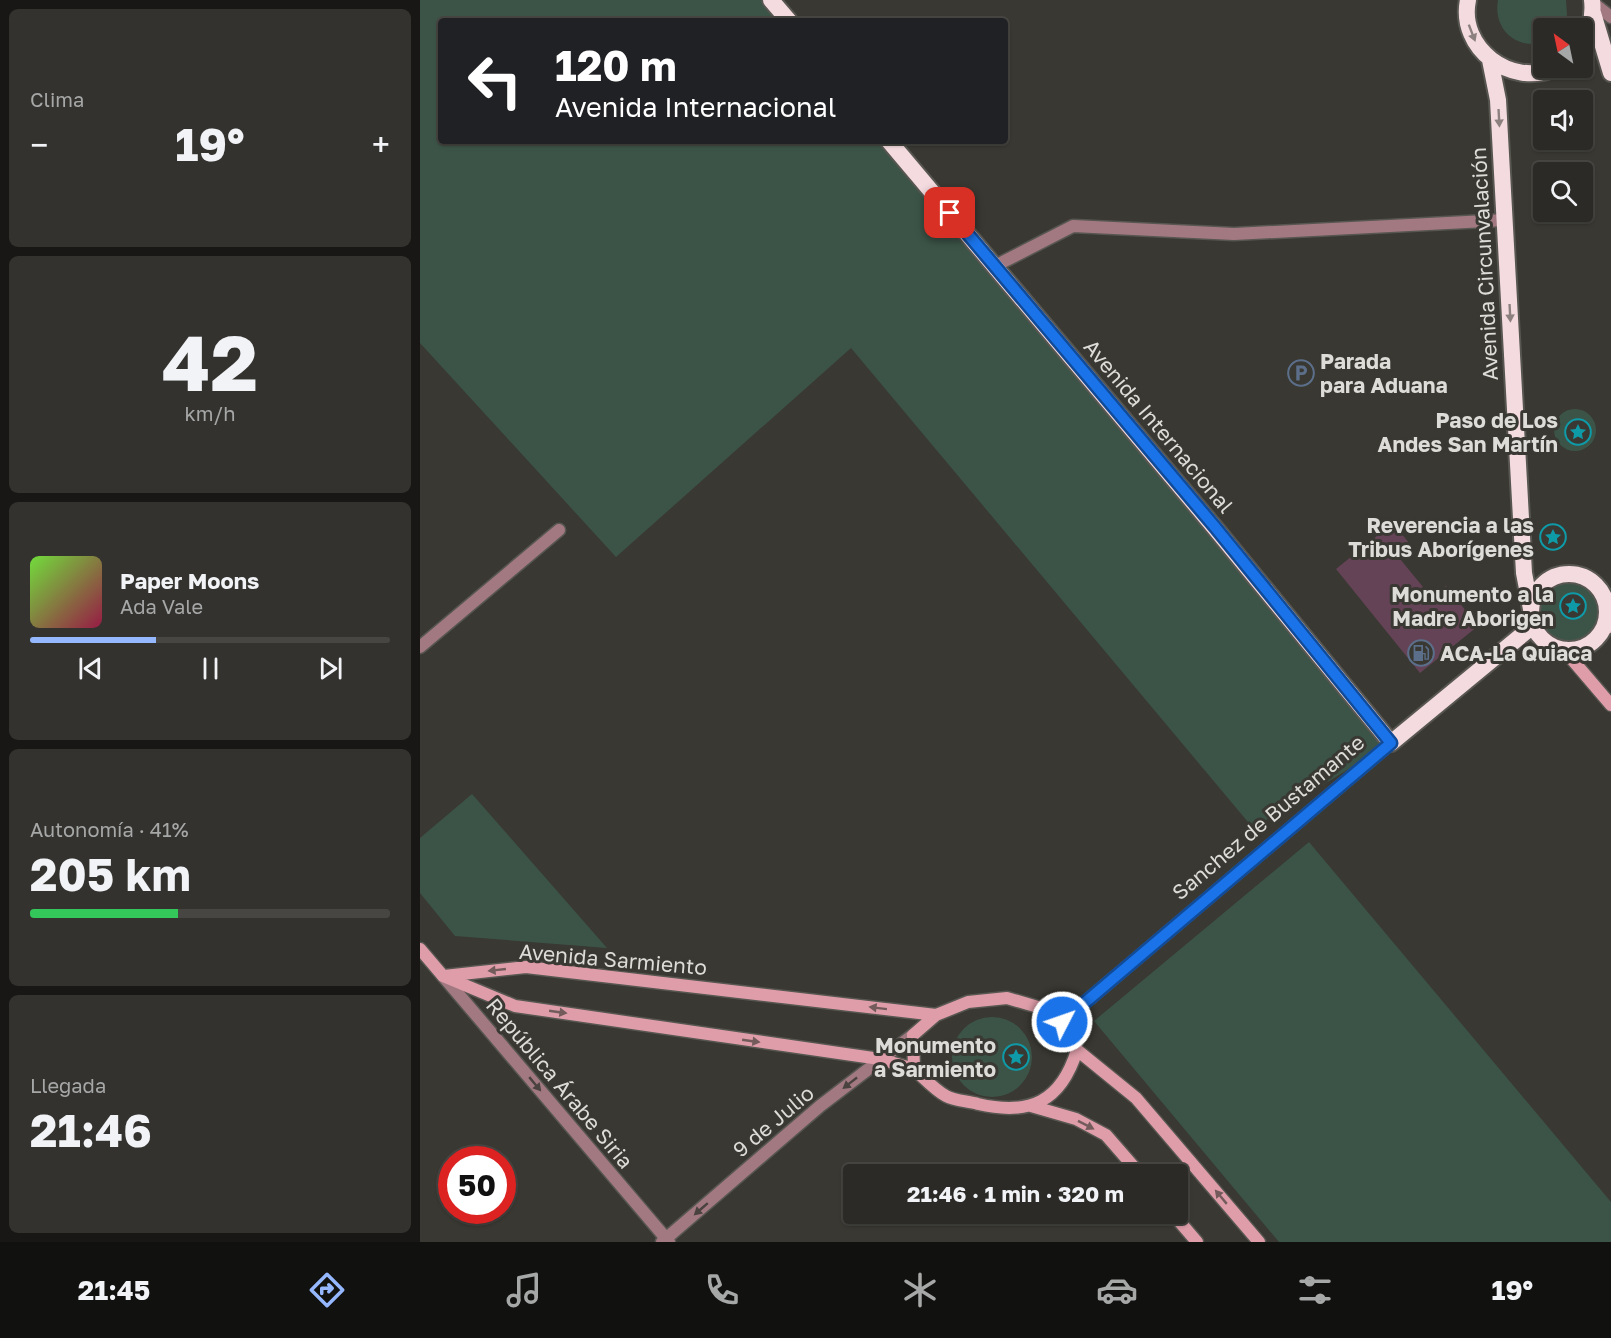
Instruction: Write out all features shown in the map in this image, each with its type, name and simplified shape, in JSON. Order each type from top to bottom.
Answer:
[{"type":"highway","points":[[771,0],[786,18]]},
{"type":"highway","points":[[1468,0],[1466,8],[1469,28],[1477,46],[1490,60],[1507,70],[1533,73]]},
{"type":"highway","points":[[1592,5],[1611,73]]},
{"type":"highway","name":"Avenida Circunvalación","points":[[1490,60],[1498,100],[1524,573],[1532,617]]},
{"type":"highway","name":"Avenida Internacional","points":[[893,144],[1215,527],[1391,743]]},
{"type":"highway","points":[[1572,574],[1584,577],[1602,592],[1609,618],[1595,640],[1575,650],[1564,650],[1545,642],[1532,617],[1534,598],[1540,587],[1549,579],[1572,574]]},
{"type":"highway","name":"Sanchez de Bustamante","points":[[1391,743],[1532,617]]},
{"type":"main road","points":[[1564,650],[1611,705]]},
{"type":"main road","name":"Sanchez de Bustamante","points":[[1062,1022],[1391,743]]},
{"type":"main road","name":"República Árabe Siria","points":[[420,949],[443,976]]},
{"type":"main road","name":"Avenida Sarmiento","points":[[443,976],[526,967],[936,1015]]},
{"type":"main road","points":[[443,976],[516,1006],[880,1059],[914,1069],[946,1096],[996,1108],[1031,1106],[1076,1119],[1106,1135],[1131,1164]]},
{"type":"main road","points":[[914,1069],[913,1035],[936,1015],[968,1002],[1007,998],[1038,1007],[1062,1022],[1077,1050],[1136,1098],[1259,1242]]},
{"type":"main road","points":[[1031,1106],[1054,1094],[1070,1071],[1077,1050]]},
{"type":"main road","points":[[1182,1224],[1197,1242]]},
{"type":"street","points":[[1592,5],[1611,17]]},
{"type":"street","points":[[995,266],[1073,226],[1234,234],[1505,220]]},
{"type":"street","points":[[420,646],[559,530]]},
{"type":"street","name":"República Árabe Siria","points":[[443,976],[666,1241]]},
{"type":"street","name":"9 de Julio","points":[[666,1241],[820,1106],[913,1035]]},
{"type":"green space","points":[[420,0],[770,0],[785,18],[438,18],[438,144],[891,144],[1391,743],[1253,828],[851,348],[616,557],[420,343]]},
{"type":"green space","points":[[1498,0],[1566,0],[1567,15],[1566,18],[1533,18],[1533,44],[1523,43],[1508,35],[1499,20]]},
{"type":"green space","points":[[1575,409],[1590,415],[1596,430],[1590,445],[1575,451],[1560,445],[1554,430],[1560,415]]},
{"type":"green space","points":[[1569,575],[1582,578],[1593,585],[1600,596],[1603,609],[1600,622],[1593,633],[1582,640],[1569,643],[1556,640],[1545,633],[1538,622],[1535,609],[1538,596],[1545,585],[1556,578]]},
{"type":"green space","points":[[472,794],[607,948],[455,936],[420,893],[420,838]]},
{"type":"green space","points":[[1309,842],[1611,1202],[1611,1242],[1279,1242],[1094,1021]]},
{"type":"green space","points":[[992,1017],[1007,1020],[1020,1029],[1029,1042],[1032,1057],[1029,1072],[1020,1085],[1007,1094],[992,1097],[977,1094],[964,1085],[955,1072],[952,1057],[955,1042],[964,1029],[977,1020]]},
{"type":"building","points":[[1393,523],[1409,543],[1396,554],[1432,598],[1446,586],[1478,626],[1420,673],[1336,569]]},
{"type":"place","name":"Parada para Aduana","points":[[1301,373]]},
{"type":"place","name":"Paso de Los Andes San Martín","points":[[1578,432]]},
{"type":"place","name":"Reverencia a las Tribus Aborígenes","points":[[1553,537]]},
{"type":"place","name":"Monumento a la Madre Aborigen","points":[[1573,606]]},
{"type":"place","name":"ACA-La Quiaca","points":[[1421,653]]},
{"type":"place","name":"Monumento a Sarmiento","points":[[1016,1057]]},
{"type":"route","points":[[950,213],[1215,527],[1391,743],[1062,1022]]}]
